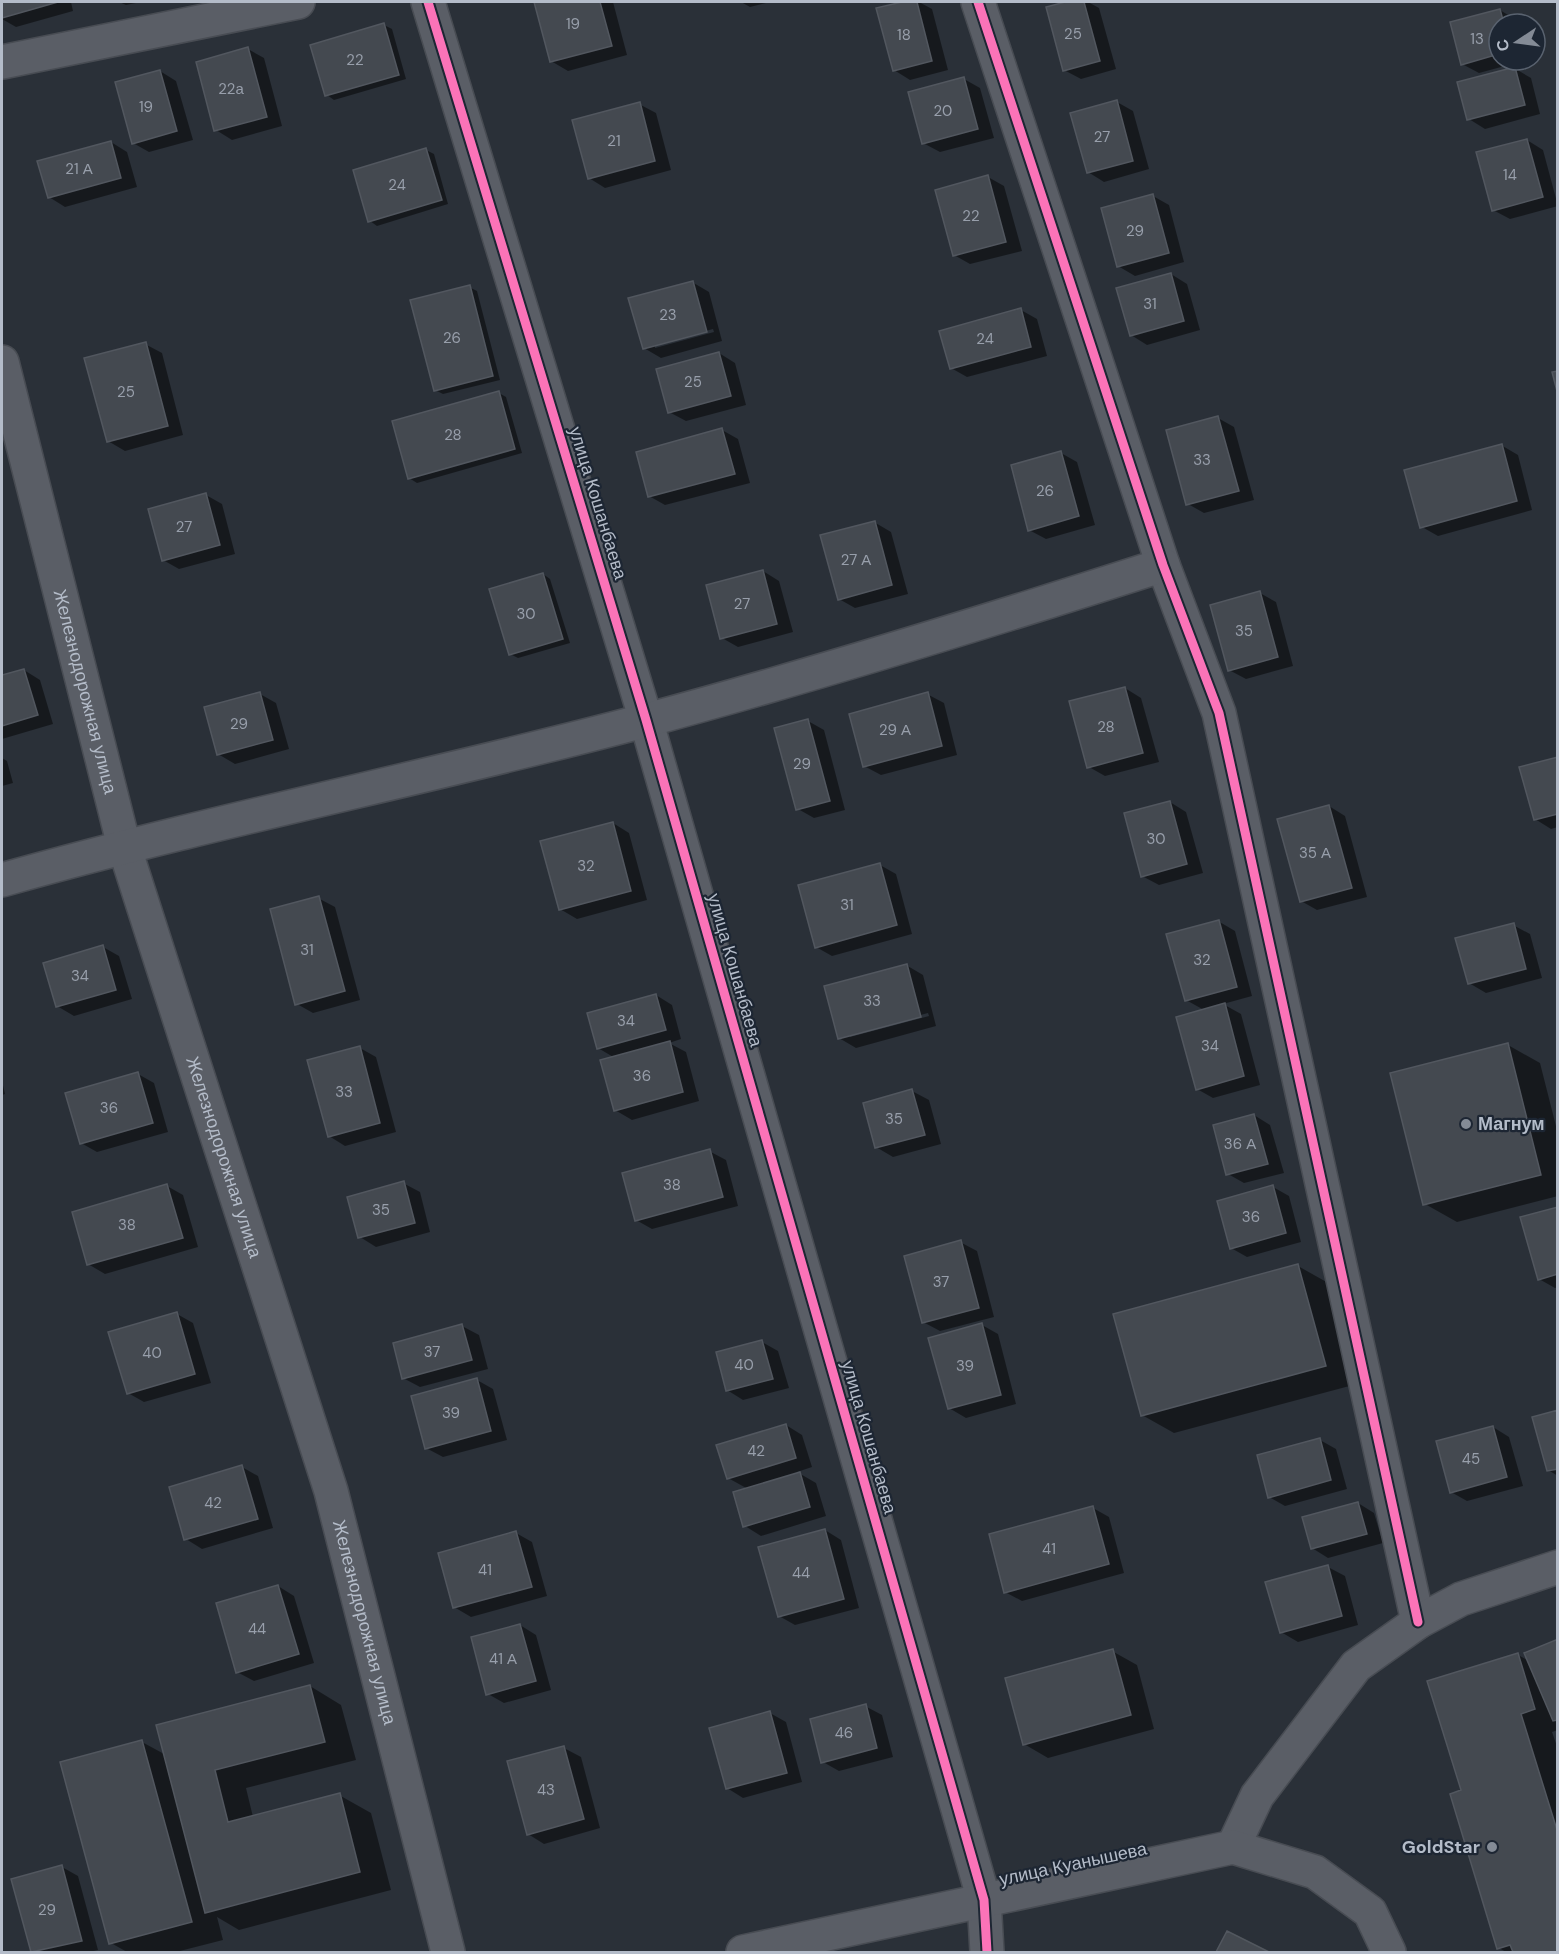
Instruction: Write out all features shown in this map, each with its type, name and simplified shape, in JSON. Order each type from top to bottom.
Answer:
[{"type":"street","points":[[2,62],[298,2]]},
{"type":"street","name":"улица Кошанбаева","points":[[428,2],[646,720],[984,1900],[987,1953]]},
{"type":"street","points":[[978,2],[1163,565],[1219,713],[1418,1622]]},
{"type":"street","name":"Железнодорожная улица","points":[[2,362],[124,846],[331,1491],[448,1953]]},
{"type":"street","points":[[2,880],[124,846],[646,720],[978,624],[1163,565]]},
{"type":"street","points":[[1389,1953],[1370,1912],[1315,1872],[1233,1847],[1257,1796],[1356,1665],[1418,1622],[1461,1599],[1557,1567]]},
{"type":"street","name":"улица Куанышева","points":[[743,1953],[1233,1847]]},
{"type":"building","points":[[2,2],[58,2],[2,18]]},
{"type":"building","points":[[534,2],[600,2],[612,46],[550,62]]},
{"type":"building","points":[[902,2],[917,2],[932,61],[893,71],[876,8]]},
{"type":"building","points":[[1065,2],[1084,2],[1100,61],[1063,71],[1046,7]]},
{"type":"building","points":[[1487,12],[1487,57],[1461,65],[1450,22]]},
{"type":"building","points":[[384,23],[399,75],[325,96],[310,45]]},
{"type":"building","points":[[248,47],[267,117],[214,131],[196,62]]},
{"type":"building","points":[[160,70],[177,131],[132,144],[115,82]]},
{"type":"building","points":[[1496,72],[1516,72],[1525,105],[1467,120],[1457,82]]},
{"type":"building","points":[[964,77],[978,129],[922,144],[908,92]]},
{"type":"building","points":[[1117,100],[1133,161],[1087,173],[1070,113]]},
{"type":"building","points":[[640,102],[655,161],[588,179],[572,120]]},
{"type":"building","points":[[1527,139],[1543,197],[1492,211],[1476,152]]},
{"type":"building","points":[[111,141],[121,178],[48,198],[37,161]]},
{"type":"building","points":[[426,148],[442,200],[368,222],[353,170]]},
{"type":"building","points":[[988,175],[1006,242],[953,256],[935,190]]},
{"type":"building","points":[[1153,194],[1169,253],[1117,267],[1101,208]]},
{"type":"building","points":[[1171,273],[1184,321],[1130,336],[1116,288]]},
{"type":"building","points":[[693,281],[707,332],[643,349],[628,298]]},
{"type":"building","points":[[470,285],[493,376],[434,391],[410,300]]},
{"type":"building","points":[[1021,308],[1031,347],[950,369],[939,331]]},
{"type":"building","points":[[146,342],[168,426],[107,442],[84,358]]},
{"type":"building","points":[[719,352],[731,396],[668,413],[656,369]]},
{"type":"building","points":[[1558,371],[1558,395],[1552,372]]},
{"type":"building","points":[[499,391],[515,449],[408,479],[392,421]]},
{"type":"building","points":[[1218,416],[1239,491],[1186,505],[1166,430]]},
{"type":"building","points":[[722,428],[735,474],[648,497],[636,452]]},
{"type":"building","points":[[1502,444],[1517,501],[1420,528],[1404,470]]},
{"type":"building","points":[[1061,451],[1079,516],[1028,531],[1011,465]]},
{"type":"building","points":[[206,493],[220,545],[162,561],[148,509]]},
{"type":"building","points":[[875,521],[892,585],[838,600],[820,535]]},
{"type":"building","points":[[763,570],[777,624],[720,639],[706,585]]},
{"type":"building","points":[[543,573],[563,639],[509,655],[489,589]]},
{"type":"building","points":[[1260,591],[1278,657],[1228,671],[1210,605]]},
{"type":"building","points":[[24,669],[38,715],[2,726],[2,675]]},
{"type":"building","points":[[1125,687],[1143,753],[1087,768],[1069,701]]},
{"type":"building","points":[[260,692],[273,740],[217,755],[204,707]]},
{"type":"building","points":[[928,692],[942,746],[863,767],[849,714]]},
{"type":"building","points":[[808,719],[830,801],[796,810],[774,728]]},
{"type":"building","points":[[1558,757],[1558,814],[1534,820],[1519,767]]},
{"type":"building","points":[[1170,801],[1187,864],[1141,877],[1124,813]]},
{"type":"building","points":[[1329,805],[1352,888],[1300,902],[1277,819]]},
{"type":"building","points":[[613,822],[631,891],[559,910],[540,841]]},
{"type":"building","points":[[880,863],[897,925],[815,948],[798,885]]},
{"type":"building","points":[[319,896],[345,991],[295,1005],[270,909]]},
{"type":"building","points":[[1219,920],[1237,987],[1185,1001],[1166,934]]},
{"type":"building","points":[[1514,923],[1526,969],[1468,984],[1455,938]]},
{"type":"building","points":[[103,945],[116,990],[56,1007],[43,963]]},
{"type":"building","points":[[907,964],[921,1017],[838,1039],[824,986]]},
{"type":"building","points":[[656,994],[666,1030],[597,1049],[587,1013]]},
{"type":"building","points":[[1225,1003],[1244,1076],[1196,1090],[1176,1017]]},
{"type":"building","points":[[670,1041],[683,1092],[614,1111],[600,1060]]},
{"type":"building","name":"Магнум","points":[[1508,1043],[1541,1175],[1423,1205],[1390,1073]]},
{"type":"building","points":[[360,1046],[380,1123],[328,1137],[307,1060]]},
{"type":"building","points":[[138,1072],[153,1123],[80,1144],[65,1093]]},
{"type":"building","points":[[912,1089],[925,1135],[875,1148],[863,1103]]},
{"type":"building","points":[[1254,1114],[1268,1164],[1226,1175],[1213,1125]]},
{"type":"building","points":[[710,1149],[723,1197],[635,1221],[622,1173]]},
{"type":"building","points":[[404,1181],[415,1223],[358,1238],[347,1197]]},
{"type":"building","points":[[167,1184],[183,1238],[87,1265],[72,1212]]},
{"type":"building","points":[[1273,1185],[1286,1233],[1230,1249],[1217,1201]]},
{"type":"building","points":[[1558,1207],[1558,1274],[1538,1280],[1520,1217]]},
{"type":"building","points":[[961,1240],[979,1308],[922,1323],[904,1256]]},
{"type":"building","points":[[1298,1264],[1326,1366],[1141,1416],[1113,1314]]},
{"type":"building","points":[[177,1312],[195,1374],[127,1394],[108,1332]]},
{"type":"building","points":[[982,1323],[1001,1395],[948,1409],[928,1338]]},
{"type":"building","points":[[462,1324],[472,1360],[402,1379],[393,1343]]},
{"type":"building","points":[[762,1340],[773,1379],[726,1391],[716,1352]]},
{"type":"building","points":[[477,1378],[491,1431],[425,1449],[411,1396]]},
{"type":"building","points":[[1558,1410],[1558,1469],[1547,1471],[1532,1417]]},
{"type":"building","points":[[786,1424],[796,1458],[727,1479],[716,1445]]},
{"type":"building","points":[[1493,1426],[1507,1477],[1450,1493],[1436,1441]]},
{"type":"building","points":[[1320,1438],[1331,1480],[1268,1498],[1257,1455]]},
{"type":"building","points":[[242,1465],[258,1519],[184,1540],[169,1487]]},
{"type":"building","points":[[800,1472],[810,1507],[743,1527],[733,1492]]},
{"type":"building","points":[[1358,1502],[1367,1534],[1311,1549],[1302,1517]]},
{"type":"building","points":[[1093,1506],[1109,1564],[1004,1593],[989,1534]]},
{"type":"building","points":[[825,1529],[844,1599],[778,1617],[758,1547]]},
{"type":"building","points":[[516,1531],[532,1587],[453,1608],[438,1553]]},
{"type":"building","points":[[1328,1565],[1342,1616],[1280,1633],[1265,1582]]},
{"type":"building","points":[[278,1585],[299,1654],[236,1673],[216,1603]]},
{"type":"building","points":[[520,1624],[536,1681],[486,1695],[471,1637]]},
{"type":"building","points":[[1558,1639],[1558,1720],[1553,1721],[1524,1653]]},
{"type":"building","points":[[1113,1649],[1131,1715],[1023,1745],[1005,1678]]},
{"type":"building","points":[[1518,1653],[1535,1709],[1521,1714],[1558,1833],[1558,1952],[1513,1952],[1510,1945],[1497,1949],[1450,1794],[1461,1790],[1427,1681]]},
{"type":"building","points":[[310,1685],[325,1742],[215,1770],[228,1822],[340,1793],[360,1872],[205,1913],[156,1725]]},
{"type":"building","points":[[866,1704],[877,1748],[821,1763],[810,1719]]},
{"type":"building","points":[[770,1711],[787,1773],[726,1789],[709,1728]]},
{"type":"building","points":[[142,1740],[192,1922],[109,1944],[60,1762]]},
{"type":"building","points":[[564,1746],[584,1819],[527,1835],[507,1761]]},
{"type":"building","points":[[62,1865],[82,1941],[31,1952],[11,1879]]},
{"type":"building","points":[[1227,1931],[1269,1952],[1216,1952]]},
{"type":"cycle path","points":[[428,2],[646,720],[984,1900],[987,1952]]},
{"type":"cycle path","points":[[978,2],[1163,565],[1219,713],[1418,1622]]},
{"type":"place","name":"Магнум","points":[[1466,1124]]},
{"type":"place","name":"GoldStar","points":[[1492,1847]]}]
